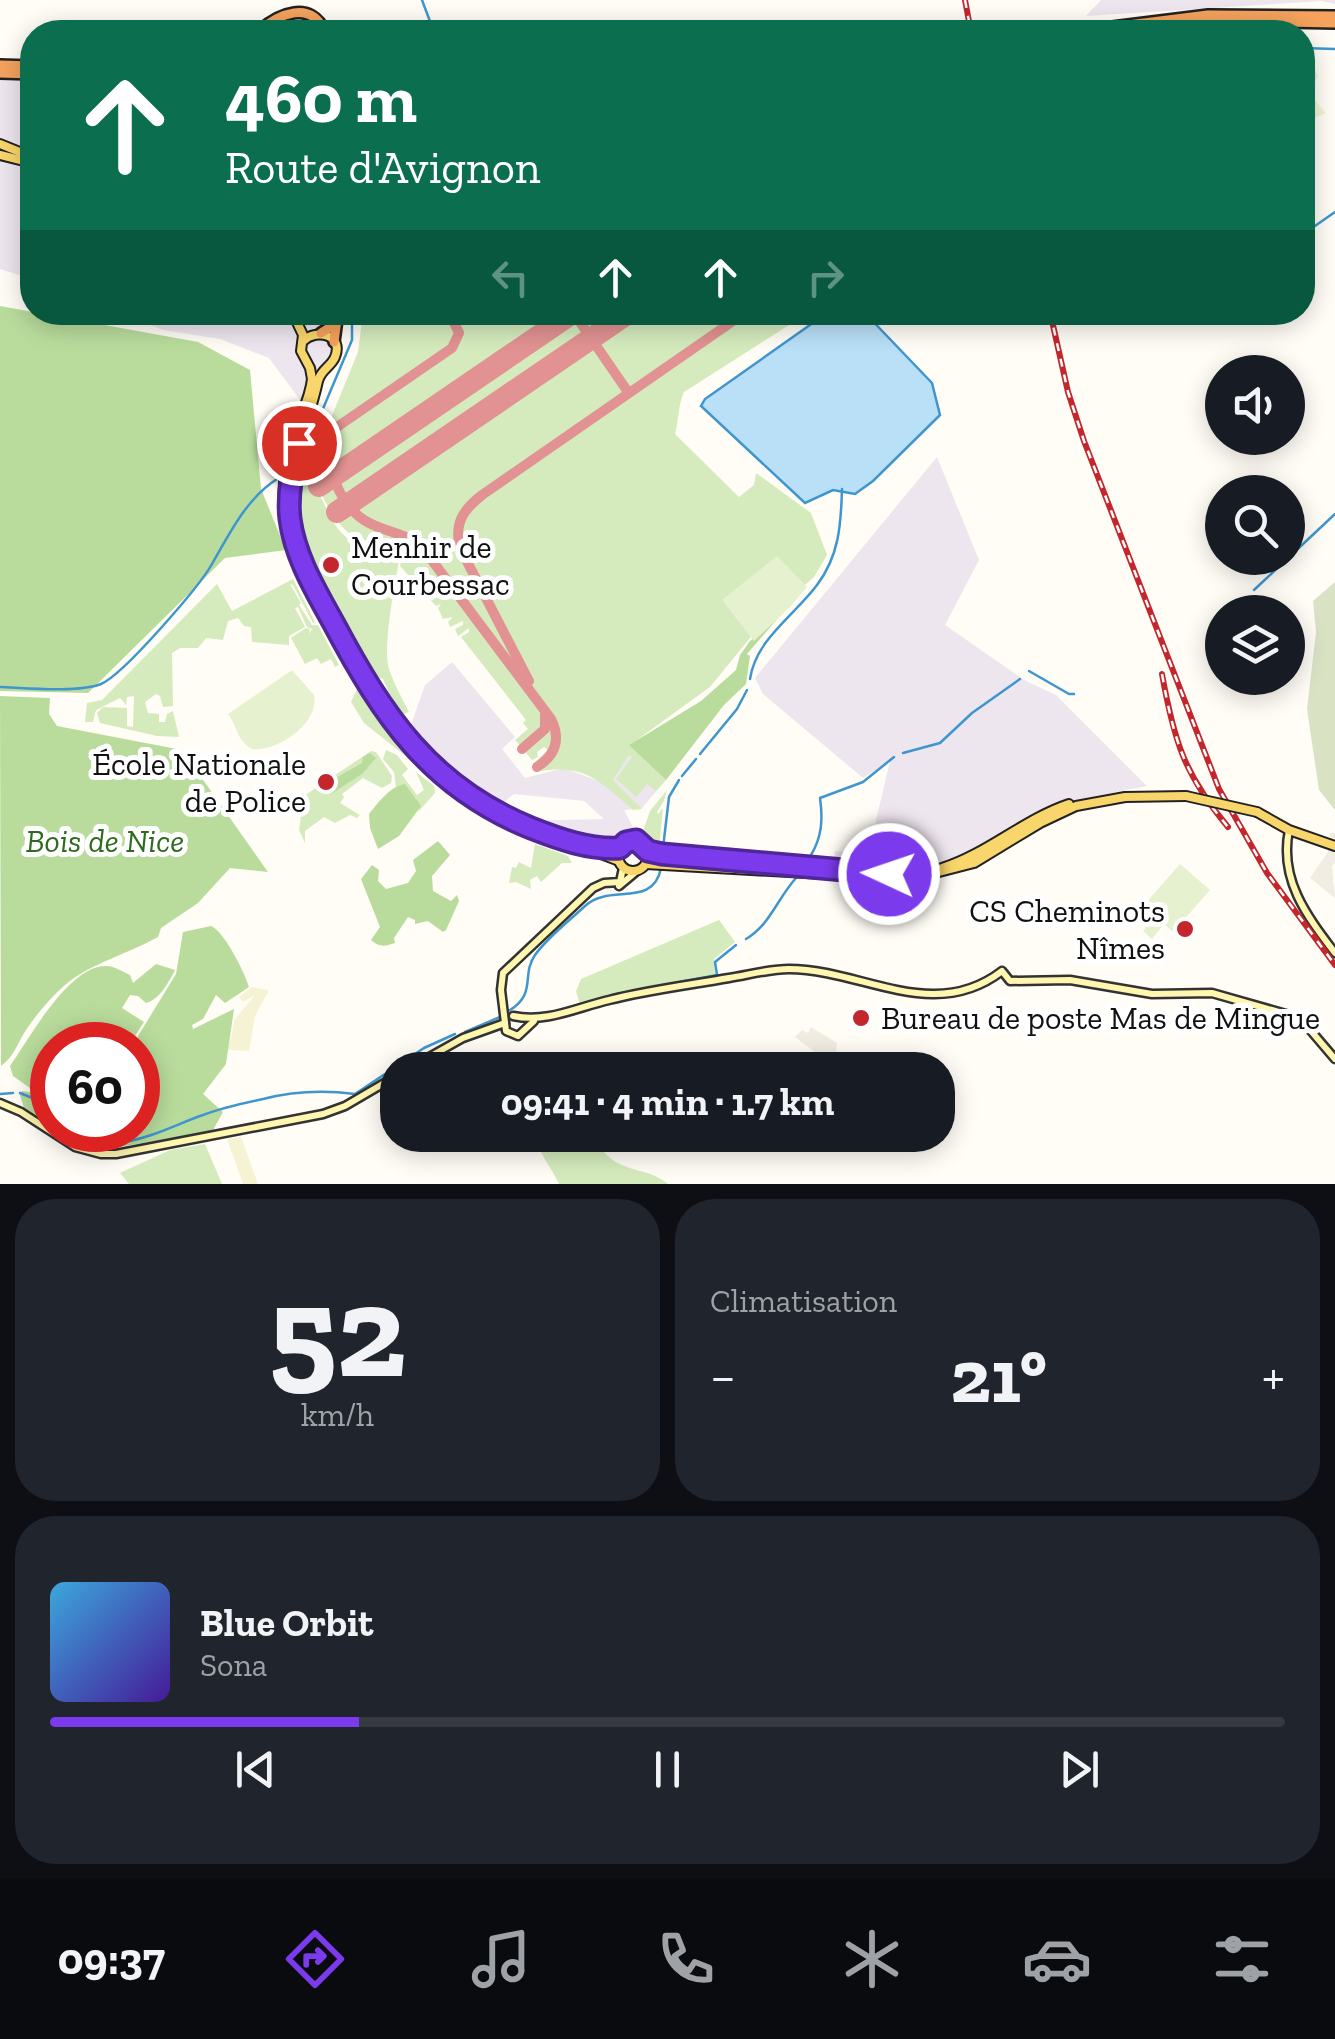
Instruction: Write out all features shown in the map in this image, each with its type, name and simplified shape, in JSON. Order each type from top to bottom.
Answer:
[{"type":"highway","points":[[273,20],[281,14],[298,11],[317,20]]},
{"type":"highway","points":[[278,20],[293,14],[313,20]]},
{"type":"highway","points":[[1195,20],[1208,18]]},
{"type":"highway","points":[[1189,20],[1335,19]]},
{"type":"highway","points":[[319,333],[330,325]]},
{"type":"highway","points":[[334,325],[334,342]]},
{"type":"main road","points":[[299,325],[304,341],[301,352],[308,364],[311,384],[288,455],[282,492],[283,517],[304,575],[376,706],[414,754],[466,799],[517,826],[637,870],[646,864],[772,869],[896,880],[922,878],[974,864],[1040,822],[1076,806],[1125,797],[1186,796]]},
{"type":"main road","points":[[304,325],[334,342],[336,357],[325,368],[295,458],[290,488],[290,520],[306,570],[378,703],[421,756],[476,800],[543,832],[598,847],[620,848],[636,840],[648,851],[788,866],[909,873],[956,862],[1037,817],[1094,796],[1147,791],[1257,812],[1331,843]]},
{"type":"main road","points":[[304,341],[319,333]]},
{"type":"main road","points":[[308,364],[325,368]]},
{"type":"main road","points":[[620,848],[621,864]]},
{"type":"main road","points":[[646,864],[648,851]]},
{"type":"street","points":[[1289,828],[1285,851],[1294,892],[1335,953]]},
{"type":"street","points":[[535,1020],[515,1036],[508,1033],[501,981],[510,964],[596,886],[620,882],[621,864]]},
{"type":"street","points":[[506,1023],[504,987],[514,966],[594,891],[622,885],[637,870]]},
{"type":"street","points":[[438,1052],[463,1038],[522,1019],[535,1020],[646,992],[785,968],[820,972],[904,993],[936,995],[970,988],[1002,971],[1010,982],[1070,980],[1152,994],[1207,993],[1300,1018],[1335,1058]]},
{"type":"street","points":[[522,1019],[525,1028]]},
{"type":"street","points":[[0,1103],[77,1148],[116,1154],[323,1114],[380,1086]]},
{"type":"shaded area","points":[[1101,0],[1335,0],[1335,4],[1322,1],[1086,16]]},
{"type":"shaded area","points":[[0,78],[20,78],[20,275],[0,269]]},
{"type":"shaded area","points":[[1315,101],[1326,113],[1315,118]]},
{"type":"shaded area","points":[[150,325],[338,325],[311,415],[269,358],[220,339]]},
{"type":"shaded area","points":[[937,457],[979,560],[945,625],[1024,680],[1056,695],[1147,786],[1057,804],[952,861],[915,871],[873,871],[834,865],[835,851],[873,854],[876,820],[890,761],[863,778],[763,694],[755,678]]},
{"type":"shaded area","points":[[452,662],[515,737],[502,749],[525,778],[564,768],[598,781],[629,745],[665,781],[642,808],[624,810],[634,829],[617,843],[599,845],[546,830],[521,821],[604,819],[584,801],[514,794],[495,810],[432,762],[407,736],[425,685]]},
{"type":"shaded area","points":[[1330,833],[1335,833],[1335,898],[1310,878],[1328,852]]},
{"type":"shaded area","points":[[252,987],[268,992],[255,1016],[249,1051],[228,1050],[235,1019],[255,995],[243,1002],[239,997]]},
{"type":"shaded area","points":[[811,1027],[837,1043],[836,1051],[840,1052],[815,1052],[795,1037],[802,1030],[808,1033]]},
{"type":"shaded area","points":[[241,1137],[258,1184],[243,1184],[227,1139]]},
{"type":"green space","points":[[0,306],[20,310],[20,325],[104,325],[198,342],[250,370],[261,489],[286,550],[225,558],[88,693],[0,691]]},
{"type":"green space","points":[[361,325],[789,325],[684,392],[675,434],[739,497],[754,485],[756,473],[811,513],[827,555],[814,577],[763,622],[710,687],[630,745],[666,780],[656,791],[647,784],[636,797],[616,779],[632,757],[629,755],[613,780],[642,809],[633,810],[582,773],[542,771],[536,761],[548,750],[544,747],[532,760],[515,740],[528,729],[523,723],[526,720],[461,637],[469,628],[458,636],[455,629],[463,621],[450,627],[448,622],[453,617],[443,619],[438,608],[441,604],[436,606],[400,566],[404,547],[354,536],[332,514],[310,469],[358,352]]},
{"type":"green space","points":[[299,474],[314,487],[347,538],[359,544],[401,551],[390,611],[387,659],[409,712],[399,716],[383,679],[366,674],[313,576],[295,521],[293,496]]},
{"type":"green space","points":[[777,556],[807,587],[754,641],[722,600]]},
{"type":"green space","points":[[293,579],[315,622],[290,584],[299,605],[312,625],[318,625],[339,665],[335,667],[331,659],[321,664],[317,658],[305,664],[291,638],[306,628],[310,629],[309,634],[312,629],[307,627],[298,607],[295,608],[305,627],[289,636],[289,645],[252,642],[251,627],[244,626],[238,618],[228,621],[223,640],[206,638],[198,648],[180,648],[172,653],[173,706],[163,707],[156,694],[145,702],[148,713],[159,714],[159,722],[165,722],[167,714],[173,711],[179,737],[100,723],[97,713],[103,707],[127,708],[127,726],[133,727],[134,696],[127,697],[126,705],[120,698],[96,710],[93,722],[85,722],[87,703],[102,700],[217,584],[232,611]]},
{"type":"green space","points":[[1335,582],[1335,810],[1319,790],[1307,709],[1316,632],[1313,601]]},
{"type":"green space","points":[[779,617],[747,654],[750,656],[746,684],[724,705],[666,780],[629,745],[701,701],[736,670],[750,641]]},
{"type":"green space","points":[[292,670],[314,695],[310,716],[284,741],[252,749],[240,737],[228,714]]},
{"type":"green space","points":[[357,689],[388,730],[432,777],[364,723],[351,702]]},
{"type":"green space","name":"Bois de Nice","points":[[0,696],[50,698],[49,714],[57,726],[182,750],[268,872],[230,868],[198,903],[161,928],[158,937],[75,977],[30,1022],[10,1058],[1,1066]]},
{"type":"green space","points":[[386,750],[397,755],[408,769],[402,775],[417,795],[424,790],[416,772],[434,786],[435,793],[418,812],[420,805],[396,787],[394,772],[383,759]]},
{"type":"green space","points":[[371,751],[376,752],[392,776],[391,783],[382,788],[363,778],[342,794],[340,803],[360,815],[350,815],[335,823],[324,817],[305,831],[305,843],[299,830],[304,796]]},
{"type":"green space","points":[[370,753],[376,758],[362,774],[331,794],[325,787],[327,783],[362,763]]},
{"type":"green space","points":[[405,784],[421,806],[399,836],[378,849],[369,814],[389,791]]},
{"type":"green space","points":[[667,790],[657,812],[663,808],[659,849],[651,849],[641,837],[650,811]]},
{"type":"green space","points":[[438,841],[450,855],[432,876],[433,891],[451,901],[457,895],[459,901],[446,930],[443,932],[428,921],[415,924],[408,917],[394,938],[395,943],[374,943],[371,940],[380,927],[361,879],[372,865],[379,870],[378,881],[386,889],[408,883],[416,871],[413,860]]},
{"type":"green space","points":[[535,844],[568,856],[572,863],[562,863],[541,882],[537,876],[530,880],[531,889],[509,883],[512,867],[516,868],[519,862],[531,868]]},
{"type":"green space","points":[[1180,864],[1210,890],[1173,932],[1164,924],[1152,939],[1143,931],[1154,918],[1161,921],[1144,905]]},
{"type":"green space","points":[[719,920],[735,942],[714,959],[715,976],[580,1005],[576,991],[581,979]]},
{"type":"green space","points":[[211,926],[216,929],[249,987],[225,1003],[216,995],[203,1019],[192,1025],[193,1029],[234,1009],[226,1064],[203,1094],[223,1112],[212,1132],[160,1140],[160,1022],[147,1022],[176,974],[183,932]]},
{"type":"green space","points":[[156,964],[175,970],[155,998],[146,1003],[130,995],[122,1008],[144,1022],[40,1022],[64,990],[93,969],[113,967],[130,975],[133,983]]},
{"type":"green space","points":[[30,1036],[30,1088],[13,1076],[10,1066]]},
{"type":"green space","points":[[22,1091],[30,1092],[30,1112],[24,1108]]},
{"type":"green space","points":[[205,1144],[222,1184],[129,1184],[120,1173],[170,1150]]},
{"type":"green space","points":[[542,1152],[605,1152],[615,1161],[668,1184],[559,1184]]},
{"type":"water","points":[[810,325],[876,325],[932,383],[940,415],[855,494],[833,490],[805,503],[701,406],[705,399]]},
{"type":"waterway","points":[[422,0],[430,20]]},
{"type":"waterway","points":[[1315,48],[1335,49]]},
{"type":"waterway","points":[[1315,226],[1335,212]]},
{"type":"waterway","points":[[300,471],[352,340],[352,325]]},
{"type":"waterway","points":[[0,687],[79,688],[101,684],[112,677],[177,610],[248,507],[277,479]]},
{"type":"waterway","points":[[750,679],[768,640],[817,585],[830,563],[839,528],[842,489]]},
{"type":"waterway","points":[[1254,590],[1335,514]]},
{"type":"waterway","points":[[1029,671],[1074,694]]},
{"type":"waterway","points":[[903,753],[940,743],[972,713],[1020,679]]},
{"type":"waterway","points":[[700,754],[737,709],[747,690]]},
{"type":"waterway","points":[[811,855],[821,828],[820,798],[863,782],[894,757]]},
{"type":"waterway","points":[[682,776],[696,759]]},
{"type":"waterway","points":[[663,848],[669,797],[679,780]]},
{"type":"waterway","points":[[510,1010],[523,997],[531,962],[552,936],[595,899],[649,888],[661,868]]},
{"type":"waterway","points":[[746,939],[767,919],[796,878]]},
{"type":"waterway","points":[[612,995],[717,975],[715,962],[736,945]]},
{"type":"waterway","points":[[465,1032],[500,1017]]},
{"type":"waterway","points":[[160,1132],[217,1110],[275,1096],[309,1092],[355,1094],[424,1048],[455,1034]]},
{"type":"waterway","points":[[0,1094],[13,1093]]},
{"type":"waterway","points":[[20,1093],[30,1097]]},
{"type":"taxiway","points":[[455,325],[459,333],[452,348],[337,427],[330,464],[339,490],[355,512],[371,524],[422,547],[551,719],[555,746],[537,767]]},
{"type":"taxiway","points":[[582,325],[628,392]]},
{"type":"taxiway","points":[[529,681],[460,548],[458,531],[465,512],[482,495],[727,325]]},
{"type":"taxiway","points":[[522,749],[545,729],[545,715]]},
{"type":"runway","points":[[319,486],[555,325]]},
{"type":"runway","points":[[337,512],[611,325]]},
{"type":"railway","points":[[965,0],[969,20]]},
{"type":"railway","points":[[1053,325],[1084,441],[1219,789],[1267,873],[1335,965]]},
{"type":"railway","points":[[1162,674],[1183,756],[1228,827]]},
{"type":"place","name":"Menhir de Courbessac","points":[[331,565]]},
{"type":"place","name":"École Nationale de Police","points":[[326,782]]},
{"type":"place","name":"CS Cheminots Nîmes","points":[[1185,929]]},
{"type":"place","name":"Bureau de poste Mas de Mingue","points":[[861,1018]]},
{"type":"route","points":[[299,443],[290,488],[290,516],[306,570],[384,712],[414,748],[458,788],[517,822],[598,847],[620,848],[636,840],[648,851],[662,854],[889,874]]}]
